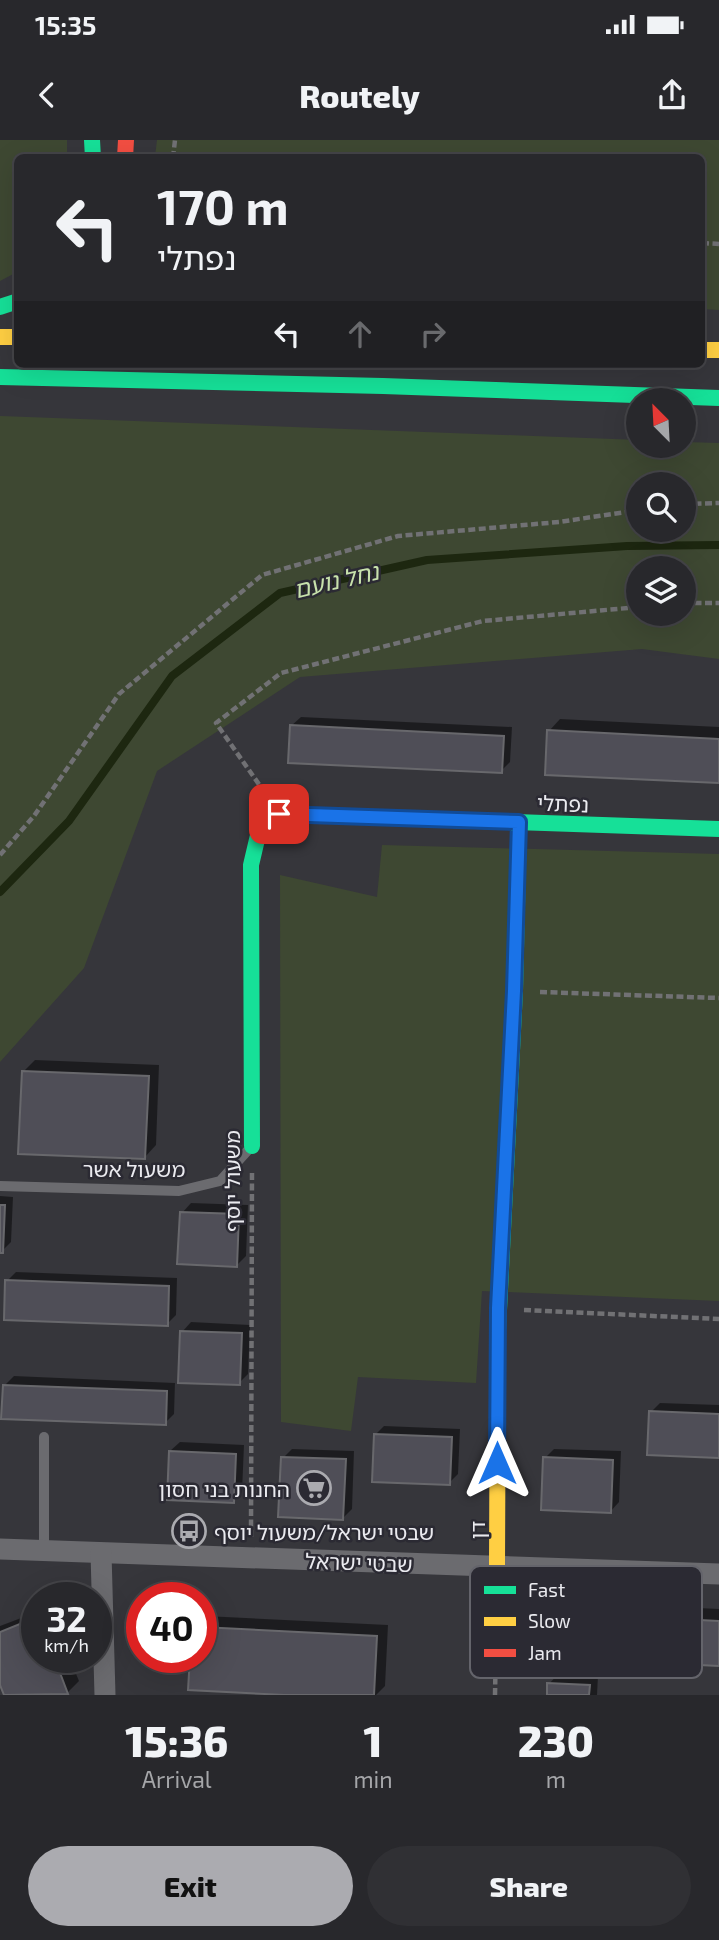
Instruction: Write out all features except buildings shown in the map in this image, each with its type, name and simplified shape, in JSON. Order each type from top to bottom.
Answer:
[{"type":"main road","points":[[0,377],[383,386],[719,398]]},
{"type":"main road","name":"נפתלי","points":[[279,814],[719,829]]},
{"type":"main road","name":"משעול יוסף","points":[[251,1146],[251,865],[258,831],[279,814]]},
{"type":"main road","name":"דן","points":[[497,1566],[498,1308],[514,991],[519,822]]},
{"type":"street","name":"שבטי ישראל","points":[[0,1549],[497,1566]]},
{"type":"street","points":[[101,1553],[105,1695]]},
{"type":"lane","name":"משעול אשר","points":[[0,1186],[179,1191],[220,1181],[251,1146]]},
{"type":"lane","points":[[44,1437],[44,1551]]},
{"type":"path","points":[[696,504],[719,503]]},
{"type":"path","points":[[0,855],[34,816],[119,694],[262,575],[398,536],[559,522],[626,512]]},
{"type":"path","points":[[696,603],[719,603]]},
{"type":"path","points":[[279,814],[216,723],[281,673],[483,621],[626,608]]},
{"type":"path","points":[[514,991],[719,998]]},
{"type":"path","name":"משעול יוסף","points":[[251,1146],[251,1558]]},
{"type":"path","points":[[498,1308],[719,1319]]},
{"type":"green space","points":[[0,140],[67,140],[67,154],[14,154],[14,274],[0,281]]},
{"type":"green space","points":[[157,140],[719,140],[719,310],[705,309],[705,154],[155,154]]},
{"type":"green space","points":[[0,416],[626,440],[626,458],[696,458],[696,442],[719,443],[719,659],[642,649],[300,677],[157,771],[84,968],[0,1062]]},
{"type":"green space","points":[[382,845],[719,854],[719,1301],[482,1291],[476,1383],[358,1377],[351,1431],[281,1422],[280,875],[377,897]]},
{"type":"waterway","name":"נחל נועם","points":[[0,892],[69,821],[172,676],[280,593],[427,560],[627,546],[719,545]]},
{"type":"traffic: fast","points":[[92,140],[93,154]]},
{"type":"traffic: fast","points":[[0,307],[14,302]]},
{"type":"traffic: fast","points":[[0,377],[383,386],[719,398]]},
{"type":"traffic: fast","points":[[252,1146],[251,865],[259,831],[279,814],[719,829]]},
{"type":"traffic: fast","points":[[498,1330],[515,991],[519,822]]},
{"type":"traffic: slow","points":[[0,337],[14,337]]},
{"type":"traffic: slow","points":[[705,350],[719,350]]},
{"type":"traffic: slow","points":[[497,1566],[498,1330]]},
{"type":"traffic: jam","points":[[125,154],[126,140]]},
{"type":"place","name":"החנות בני חסון","points":[[314,1488]]},
{"type":"place","name":"שבטי ישראל/משעול יוסף","points":[[189,1531]]},
{"type":"route","points":[[279,814],[519,822],[514,991],[498,1308],[497,1463]]}]
